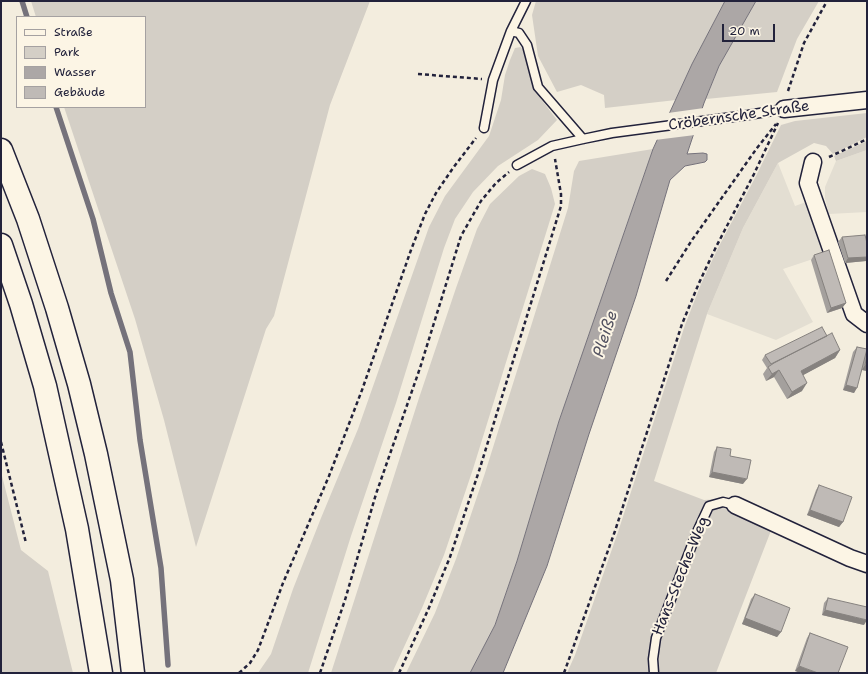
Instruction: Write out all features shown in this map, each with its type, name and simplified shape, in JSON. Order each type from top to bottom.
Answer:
[{"type":"highway","points":[[1,150],[28,219],[57,308],[79,384],[96,454],[122,580],[133,673]]},
{"type":"highway","points":[[1,245],[21,304],[45,386],[77,529],[101,673]]},
{"type":"street","name":"Cröbernsche Straße","points":[[781,115],[867,100]]},
{"type":"street","points":[[813,162],[808,183],[854,314],[867,324]]},
{"type":"street","name":"Hans-Steche-Weg","points":[[735,505],[837,552],[867,564]]},
{"type":"lane","points":[[484,128],[493,80],[510,31],[526,1]]},
{"type":"lane","points":[[510,31],[519,33],[527,45],[538,87],[583,139]]},
{"type":"lane","name":"Cröbernsche Straße","points":[[517,166],[552,146],[612,133],[748,115],[781,115]]},
{"type":"lane","name":"Hans-Steche-Weg","points":[[654,673],[653,659],[656,638],[697,532],[709,506],[723,502],[735,505]]},
{"type":"path","points":[[564,673],[613,539],[682,324],[704,271],[754,174],[781,115],[804,43],[827,1]]},
{"type":"path","points":[[418,74],[493,80]]},
{"type":"path","points":[[666,281],[692,240],[781,115]]},
{"type":"path","points":[[239,673],[250,663],[258,650],[283,583],[335,462],[362,390],[410,250],[425,214],[436,193],[453,168],[484,128]]},
{"type":"path","points":[[813,162],[834,155],[867,139]]},
{"type":"path","points":[[399,673],[450,557],[479,471],[561,206],[561,194],[552,146]]},
{"type":"path","points":[[320,673],[345,600],[376,494],[420,368],[461,236],[481,201],[496,183],[517,166]]},
{"type":"path","points":[[1,442],[26,543]]},
{"type":"shaded area","points":[[867,150],[867,212],[829,214],[825,198],[825,187],[836,161]]},
{"type":"shaded area","points":[[778,163],[795,206],[809,201],[825,255],[783,269],[813,322],[776,340],[707,314],[743,228]]},
{"type":"green space","points":[[31,1],[370,1],[330,105],[274,316],[266,329],[196,547],[164,420],[135,319],[64,108],[146,108],[146,16],[36,16]]},
{"type":"green space","points":[[536,1],[725,1],[692,64],[676,100],[605,108],[604,95],[581,85],[557,92],[538,56],[532,15]]},
{"type":"green space","points":[[756,1],[819,1],[797,39],[777,92],[706,99],[719,66]]},
{"type":"green space","points":[[521,47],[525,53],[532,77],[541,99],[557,120],[538,140],[498,166],[473,192],[455,219],[444,248],[396,403],[351,536],[308,673],[258,673],[271,654],[293,589],[358,429],[429,227],[445,196],[489,136],[501,100],[505,75],[510,60],[515,48]]},
{"type":"green space","points":[[867,113],[867,137],[833,154],[826,146],[814,143],[778,163],[743,228],[707,314],[654,481],[704,500],[738,498],[772,528],[716,673],[567,673],[575,655],[618,532],[685,325],[701,284],[781,125],[795,121]]},
{"type":"green space","points":[[867,141],[867,150],[836,161],[834,156]]},
{"type":"green space","points":[[653,149],[559,421],[517,561],[495,625],[470,673],[406,673],[435,613],[456,559],[485,473],[568,208],[574,171],[579,161]]},
{"type":"green space","points":[[532,169],[545,174],[551,188],[555,204],[473,469],[444,555],[422,608],[392,673],[331,673],[419,398],[477,229],[490,204],[519,176]]},
{"type":"green space","points":[[1,472],[21,550],[48,571],[73,673],[1,673]]},
{"type":"water","name":"Pleiße","points":[[725,1],[756,1],[719,66],[704,103],[687,154],[707,154],[707,160],[705,162],[685,166],[670,180],[636,296],[589,434],[547,566],[503,673],[470,673],[495,625],[517,561],[559,421],[653,149],[692,64]]},
{"type":"pier","points":[[704,108],[695,135],[655,140],[668,113]]},
{"type":"building","points":[[865,235],[867,243],[867,257],[848,258],[842,237]]},
{"type":"building","points":[[829,250],[846,303],[831,308],[814,255]]},
{"type":"building","points":[[822,327],[827,336],[771,364],[765,355]]},
{"type":"building","points":[[832,333],[840,350],[801,371],[807,383],[792,392],[779,370],[772,374],[768,367]]},
{"type":"building","points":[[857,347],[867,349],[857,388],[846,385]]},
{"type":"building","points":[[717,447],[731,449],[730,456],[751,460],[747,479],[712,472]]},
{"type":"building","points":[[819,485],[852,497],[843,522],[810,510]]},
{"type":"building","points":[[755,594],[790,608],[781,632],[745,618]]},
{"type":"building","points":[[828,598],[867,607],[867,620],[825,610]]},
{"type":"building","points":[[810,633],[848,647],[838,673],[818,673],[799,666]]},
{"type":"waterway","points":[[22,1],[27,16]]},
{"type":"waterway","points":[[56,108],[93,219],[111,293],[130,352],[140,440],[161,568],[168,665]]}]
